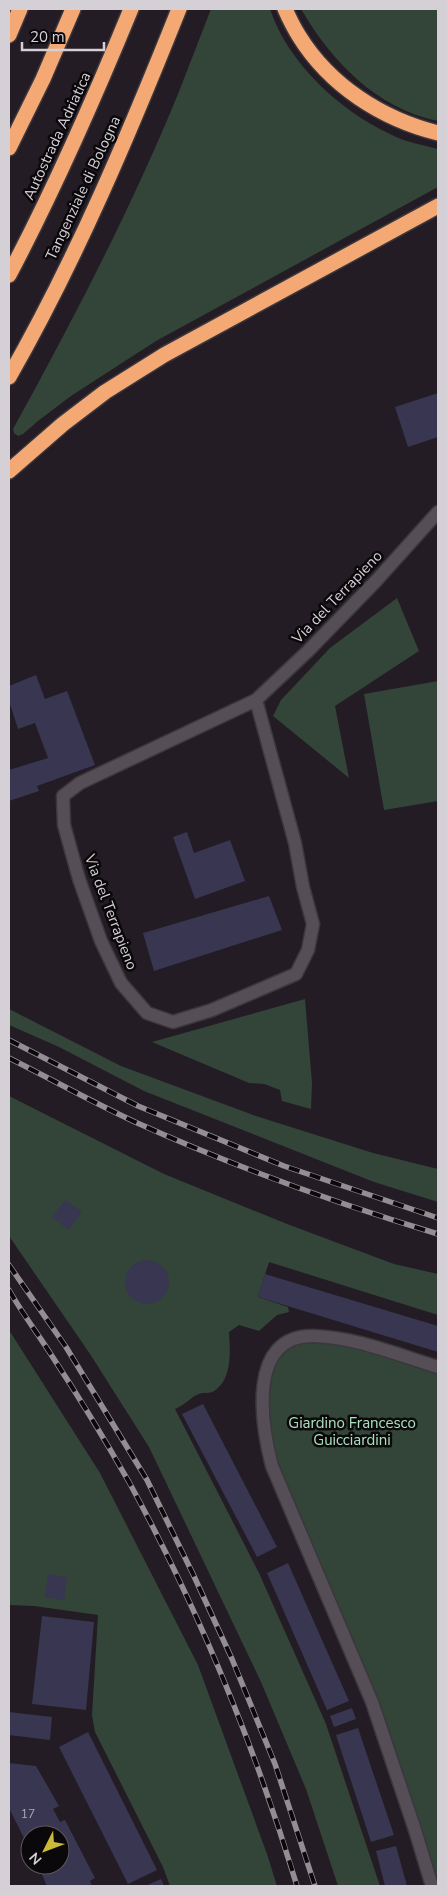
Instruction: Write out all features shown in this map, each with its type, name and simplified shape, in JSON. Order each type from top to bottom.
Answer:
[{"type":"highway","points":[[9,35],[20,9]]},
{"type":"highway","points":[[9,148],[42,79],[72,9]]},
{"type":"highway","name":"Autostrada Adriatica","points":[[9,275],[51,192],[89,110],[131,9]]},
{"type":"highway","name":"Tangenziale di Bologna","points":[[9,377],[58,285],[126,139],[179,9]]},
{"type":"highway","points":[[285,9],[299,37],[321,64],[342,85],[365,103],[390,117],[418,128],[438,133]]},
{"type":"highway","points":[[9,471],[63,424],[105,392],[130,376],[438,206]]},
{"type":"lane","name":"Via del Terrapieno","points":[[256,700],[296,843],[303,887],[313,924],[308,950],[296,974],[212,1010],[172,1022],[147,1013],[120,983],[101,941],[79,879],[64,825],[63,796],[80,783],[256,700],[308,651],[376,581],[438,512]]},
{"type":"lane","points":[[432,1886],[413,1822],[372,1702],[272,1466],[267,1446],[263,1401],[266,1370],[270,1358],[286,1343],[296,1338],[311,1336],[346,1340],[438,1367]]},
{"type":"green space","points":[[211,9],[270,9],[278,29],[289,48],[302,66],[334,98],[371,124],[396,137],[438,149],[438,187],[156,341],[71,396],[18,436],[14,433],[13,429],[79,305],[141,180],[178,94]]},
{"type":"green space","points":[[301,9],[438,9],[438,121],[416,115],[395,105],[376,94],[358,80],[327,47]]},
{"type":"green space","points":[[397,598],[419,651],[335,706],[349,778],[273,716],[281,700],[330,648]]},
{"type":"green space","points":[[438,681],[438,801],[384,810],[364,694]]},
{"type":"green space","points":[[305,999],[312,1083],[311,1109],[282,1101],[280,1090],[264,1084],[249,1083],[152,1042]]},
{"type":"green space","points":[[9,1009],[121,1066],[256,1116],[373,1153],[438,1169],[438,1202],[374,1182],[144,1091],[59,1047],[9,1025]]},
{"type":"green space","points":[[9,1096],[164,1174],[287,1224],[394,1264],[438,1274],[438,1315],[269,1262],[258,1297],[288,1307],[289,1312],[277,1315],[259,1331],[239,1325],[229,1332],[229,1364],[220,1386],[212,1392],[196,1395],[175,1409],[259,1573],[326,1724],[380,1886],[338,1886],[306,1789],[261,1682],[149,1447],[90,1354],[9,1236]]},
{"type":"green space","points":[[9,1330],[100,1473],[198,1665],[277,1886],[170,1886],[163,1867],[95,1732],[92,1715],[98,1615],[34,1606],[9,1605]]},
{"type":"green space","name":"Giardino Francesco Guicciardini","points":[[311,1336],[438,1367],[438,1886],[432,1886],[390,1753],[277,1480],[263,1401],[276,1351]]},
{"type":"building","points":[[438,393],[438,437],[408,447],[395,407]]},
{"type":"building","points":[[36,675],[45,699],[67,691],[95,765],[37,786],[39,791],[9,801],[9,770],[48,758],[35,723],[18,729],[9,701],[9,686]]},
{"type":"building","points":[[187,832],[194,853],[230,840],[245,881],[195,899],[173,837]]},
{"type":"building","points":[[269,896],[282,930],[154,971],[143,933]]},
{"type":"building","points":[[65,1200],[82,1212],[69,1230],[52,1217]]},
{"type":"building","points":[[147,1260],[159,1264],[165,1270],[169,1282],[165,1294],[159,1300],[147,1304],[135,1300],[129,1294],[125,1282],[129,1270],[135,1264]]},
{"type":"building","points":[[265,1274],[438,1326],[438,1352],[258,1297]]},
{"type":"building","points":[[203,1404],[277,1547],[257,1557],[182,1414]]},
{"type":"building","points":[[288,1563],[349,1701],[327,1710],[267,1573]]},
{"type":"building","points":[[48,1574],[67,1577],[64,1600],[45,1597]]},
{"type":"building","points":[[42,1616],[94,1622],[86,1710],[32,1704]]},
{"type":"building","points":[[352,1708],[356,1719],[334,1727],[330,1716]]},
{"type":"building","points":[[9,1712],[52,1717],[50,1740],[9,1735]]},
{"type":"building","points":[[358,1728],[394,1835],[371,1842],[336,1735]]},
{"type":"building","points":[[88,1732],[157,1870],[128,1884],[59,1747]]},
{"type":"building","points":[[9,1763],[36,1766],[59,1806],[53,1809],[60,1822],[65,1820],[68,1825],[20,1825],[20,1830],[9,1808]]},
{"type":"building","points":[[70,1830],[95,1878],[90,1881],[92,1886],[47,1886],[42,1875],[70,1875]]},
{"type":"building","points":[[396,1846],[407,1886],[385,1886],[376,1851]]},
{"type":"building","points":[[161,1879],[164,1886],[145,1886]]},
{"type":"railway","points":[[9,1040],[138,1106],[284,1166],[438,1218]]},
{"type":"railway","points":[[9,1058],[135,1122],[209,1154],[323,1197],[438,1234]]},
{"type":"railway","points":[[9,1265],[66,1347],[147,1480],[232,1659],[275,1764],[315,1886]]},
{"type":"railway","points":[[9,1290],[111,1450],[155,1530],[202,1629],[244,1731],[281,1834],[297,1886]]}]
